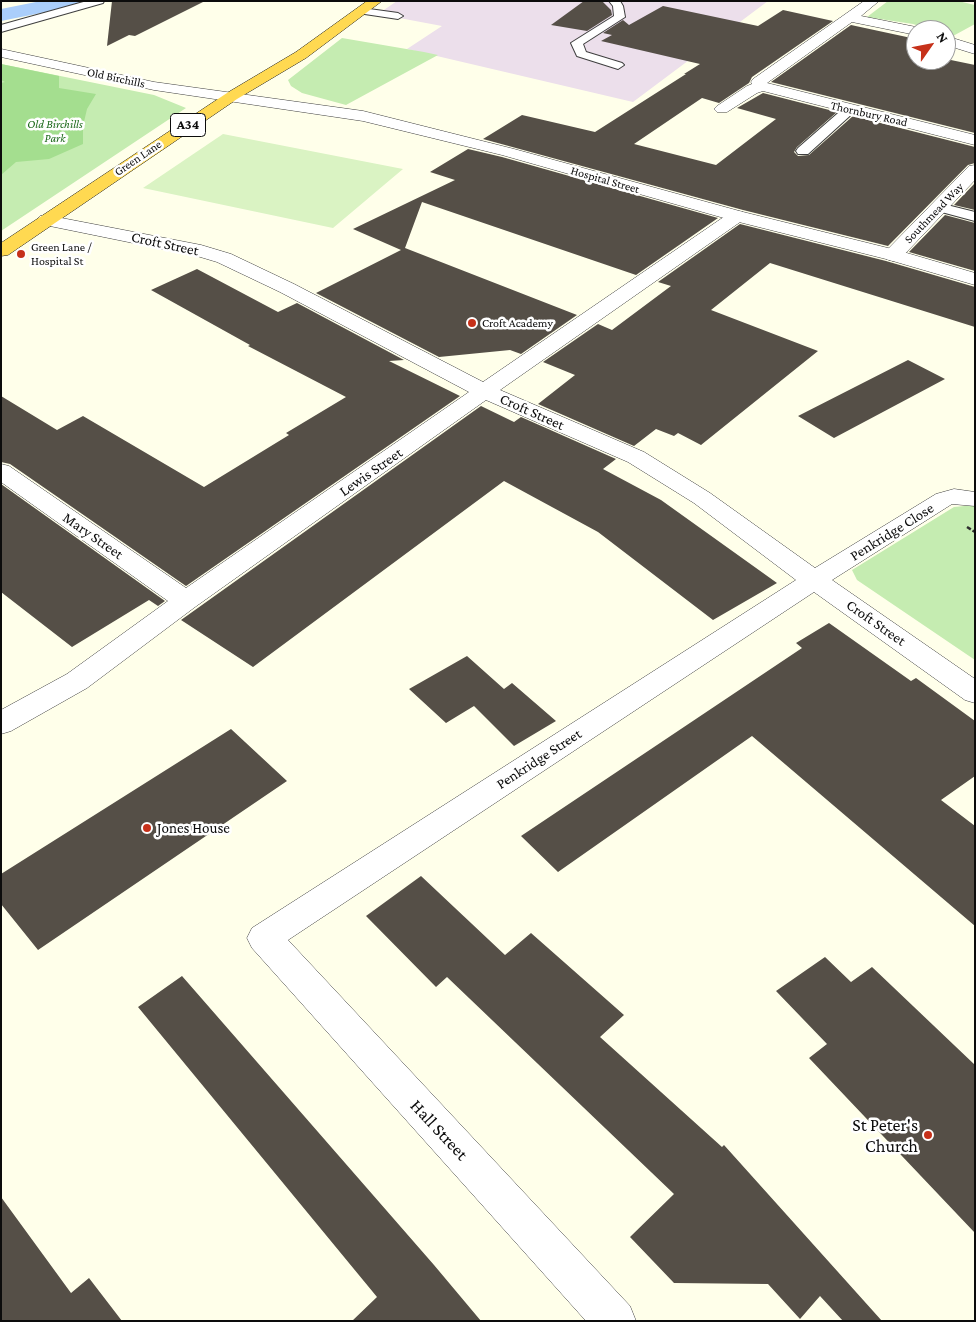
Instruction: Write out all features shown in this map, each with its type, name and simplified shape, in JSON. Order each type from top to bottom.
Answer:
[{"type":"highway","name":"Green Lane","points":[[1,251],[232,96],[301,54],[376,1]]},
{"type":"street","points":[[763,87],[758,82],[873,1]]},
{"type":"street","points":[[849,17],[906,29]]},
{"type":"street","points":[[956,43],[975,50]]},
{"type":"street","name":"Old Birchills","points":[[1,53],[154,86],[232,96]]},
{"type":"street","points":[[722,109],[752,89],[763,87]]},
{"type":"street","name":"Thornbury Road","points":[[763,87],[975,140]]},
{"type":"street","name":"Hospital Street","points":[[232,96],[363,116],[508,152],[737,216],[893,255],[975,279]]},
{"type":"street","name":"Southmead Way","points":[[893,255],[975,170]]},
{"type":"street","name":"Lewis Street","points":[[1,724],[78,681],[186,602],[630,289],[737,216]]},
{"type":"street","name":"Croft Street","points":[[46,220],[201,251],[224,258],[287,288],[486,392],[636,457],[702,498],[814,580],[975,693]]},
{"type":"street","name":"Mary Street","points":[[1,471],[186,602]]},
{"type":"street","name":"Penkridge Close","points":[[814,580],[944,499],[954,496],[975,499]]},
{"type":"street","name":"Penkridge Street","points":[[264,938],[814,580]]},
{"type":"street","name":"Hall Street","points":[[264,938],[614,1321]]},
{"type":"lane","points":[[1,29],[99,1]]},
{"type":"lane","points":[[614,1],[618,6],[620,17],[577,43],[581,54],[618,65]]},
{"type":"lane","points":[[362,11],[398,16]]},
{"type":"lane","points":[[803,152],[849,110]]},
{"type":"lane","points":[[939,207],[975,216]]},
{"type":"shaded area","points":[[397,1],[768,1],[633,102],[407,49],[442,26],[378,14]]},
{"type":"green space","points":[[888,1],[958,1],[975,5],[975,24],[956,34],[956,20],[906,20],[906,23],[867,17]]},
{"type":"green space","points":[[342,38],[438,55],[346,105],[302,93],[291,86],[288,80]]},
{"type":"green space","name":"Old Birchills Park","points":[[1,64],[154,95],[186,108],[1,231]]},
{"type":"green space","points":[[1,64],[59,76],[59,88],[96,94],[87,109],[83,126],[83,144],[49,159],[16,162],[1,175],[1,83],[5,82],[1,80]]},
{"type":"green space","points":[[223,134],[403,169],[333,228],[143,188]]},
{"type":"green space","points":[[975,505],[975,660],[857,580],[852,570],[954,507]]},
{"type":"building","points":[[112,1],[205,1],[135,36],[129,35],[107,46]]},
{"type":"building","points":[[584,1],[602,1],[611,10],[612,15],[587,31],[551,25]]},
{"type":"building","points":[[663,6],[758,26],[783,10],[833,21],[752,77],[749,83],[719,103],[702,98],[634,144],[716,165],[776,119],[737,108],[763,93],[837,112],[797,147],[794,152],[798,156],[809,155],[853,116],[975,147],[975,163],[968,165],[888,246],[743,210],[483,139],[522,115],[595,132],[700,64],[601,41],[612,35],[603,33],[623,20],[629,25]]},
{"type":"building","points":[[851,25],[906,37],[906,70],[956,70],[956,61],[975,65],[975,133],[771,82]]},
{"type":"building","points":[[468,149],[718,218],[636,275],[422,202],[405,248],[577,315],[521,354],[510,350],[439,357],[316,293],[401,250],[353,229],[455,180],[430,172]]},
{"type":"building","points":[[975,183],[975,210],[954,205]]},
{"type":"building","points":[[945,215],[975,223],[975,271],[909,252]]},
{"type":"building","points":[[740,224],[886,261],[975,287],[975,327],[770,263],[711,310],[818,351],[701,445],[678,433],[674,436],[656,429],[634,446],[538,404],[575,375],[543,362],[598,324],[612,330],[671,286],[658,282]]},
{"type":"building","points":[[197,269],[278,312],[297,303],[404,360],[389,361],[460,396],[186,586],[10,464],[1,462],[1,396],[57,430],[83,416],[204,487],[289,435],[286,433],[346,397],[248,346],[250,345],[151,290]]},
{"type":"building","points":[[908,360],[945,379],[834,438],[798,416]]},
{"type":"building","points":[[481,406],[514,422],[521,417],[616,459],[603,469],[661,500],[777,583],[713,620],[598,532],[504,481],[253,667],[181,620]]},
{"type":"building","points":[[1,484],[165,601],[158,606],[149,600],[72,647],[1,592]]},
{"type":"building","points":[[829,623],[911,681],[916,678],[975,721],[975,776],[941,800],[975,826],[975,926],[752,736],[558,872],[521,836],[802,648],[796,643]]},
{"type":"building","points":[[467,656],[504,689],[512,683],[556,721],[514,746],[474,706],[446,723],[409,689]]},
{"type":"building","name":"Jones House","points":[[231,729],[287,781],[38,950],[1,904],[1,874]]},
{"type":"building","points":[[421,876],[505,955],[531,933],[624,1015],[600,1037],[722,1147],[724,1145],[882,1321],[843,1321],[820,1296],[800,1319],[768,1284],[674,1283],[630,1237],[674,1194],[447,977],[436,987],[366,916]]},
{"type":"building","name":"St Peter's Church","points":[[825,957],[851,982],[872,967],[975,1065],[975,1233],[809,1058],[827,1044],[776,991]]},
{"type":"building","points":[[182,976],[481,1321],[352,1321],[377,1297],[138,1007]]},
{"type":"building","points":[[1,1197],[71,1293],[89,1278],[122,1321],[1,1321]]},
{"type":"waterway","points":[[1,15],[71,1]]},
{"type":"place","name":"Green Lane / Hospital St","points":[[21,254]]},
{"type":"place","name":"Croft Academy","points":[[472,323]]},
{"type":"place","name":"Jones House","points":[[147,828]]},
{"type":"place","name":"St Peter's Church","points":[[928,1135]]}]
